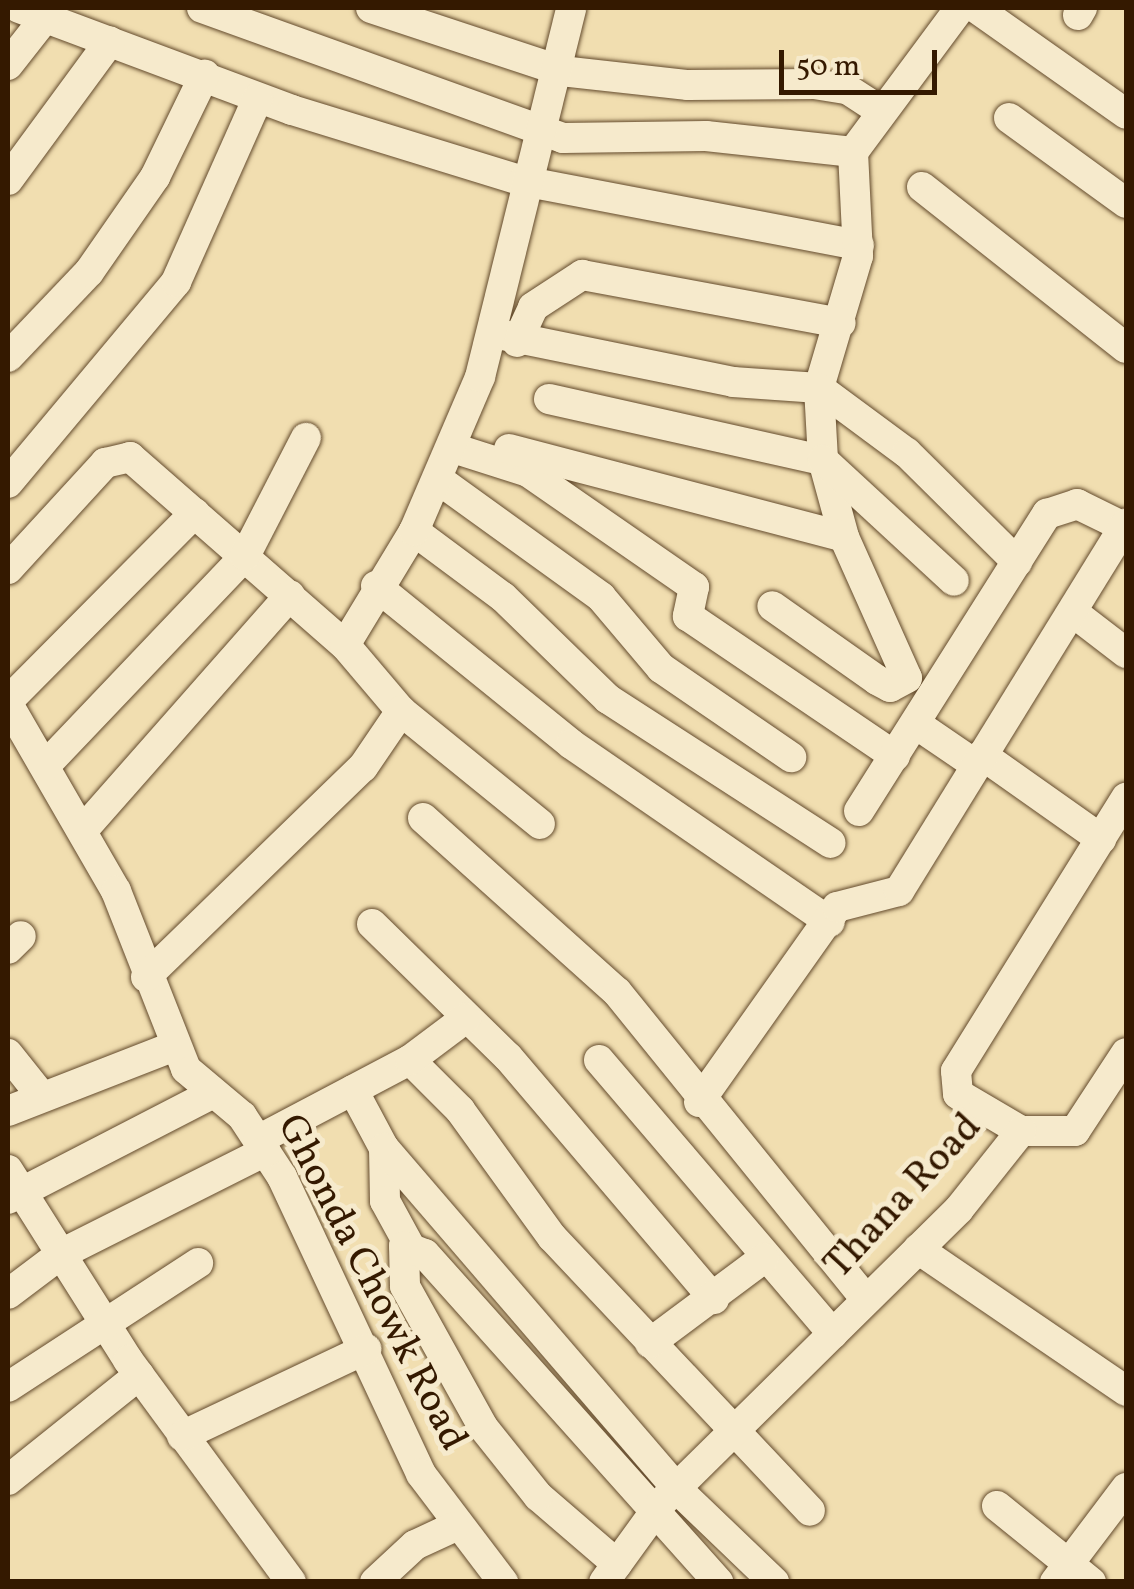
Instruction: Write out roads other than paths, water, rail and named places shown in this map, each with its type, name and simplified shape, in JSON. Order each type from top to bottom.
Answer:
[{"type":"street","points":[[202,8],[540,131],[852,152]]},
{"type":"street","points":[[371,8],[560,71],[688,85],[814,84],[848,89],[878,109]]},
{"type":"street","points":[[505,338],[523,181],[560,71],[571,8]]},
{"type":"street","points":[[772,606],[877,680],[900,686],[908,670],[844,537],[824,460],[819,388],[840,323],[858,244],[852,152],[878,109],[960,8]]},
{"type":"street","points":[[976,8],[1126,114]]},
{"type":"street","points":[[8,65],[32,13],[204,74],[258,98],[523,181],[858,244]]},
{"type":"street","points":[[8,180],[110,40]]},
{"type":"street","points":[[8,356],[111,240],[204,74]]},
{"type":"street","points":[[8,484],[176,282],[258,98]]},
{"type":"street","points":[[1009,118],[1126,203]]},
{"type":"street","points":[[922,187],[1126,348]]},
{"type":"street","points":[[346,645],[376,586],[414,531],[505,338],[558,282],[582,275],[840,323]]},
{"type":"street","points":[[505,338],[819,388],[907,453],[1017,562]]},
{"type":"street","points":[[549,399],[824,460],[954,581]]},
{"type":"street","points":[[45,766],[245,556],[306,438]]},
{"type":"street","points":[[454,444],[844,537]]},
{"type":"street","points":[[454,444],[528,472],[694,587],[688,616],[895,756]]},
{"type":"street","points":[[8,569],[122,454],[196,513],[346,645],[400,711],[540,824]]},
{"type":"street","points":[[439,480],[601,597],[661,668],[792,758]]},
{"type":"street","points":[[699,1102],[843,902],[899,891],[1125,525],[1093,508],[1062,505],[1017,562],[859,811]]},
{"type":"street","points":[[8,702],[196,513]]},
{"type":"street","points":[[414,531],[503,597],[608,699],[831,843]]},
{"type":"street","points":[[376,586],[571,744],[830,922]]},
{"type":"street","points":[[83,830],[290,595]]},
{"type":"street","points":[[1074,613],[1126,653]]},
{"type":"street","name":"Ghonda Chowk Road","points":[[8,702],[83,830],[175,1046],[262,1146],[454,1527],[503,1582]]},
{"type":"street","points":[[146,977],[363,767],[400,711]]},
{"type":"street","points":[[916,724],[1101,839]]},
{"type":"street","name":"Thana Road","points":[[610,1576],[676,1488],[833,1334],[864,1297],[918,1249],[1021,1132],[958,1094],[956,1071],[1126,798]]},
{"type":"street","points":[[423,818],[565,938],[864,1297]]},
{"type":"street","points":[[372,924],[466,1018],[714,1298]]},
{"type":"street","points":[[8,1294],[61,1254],[262,1146],[410,1060],[466,1018]]},
{"type":"street","points":[[8,1111],[39,1093],[175,1046]]},
{"type":"street","points":[[8,1054],[39,1093]]},
{"type":"street","points":[[410,1060],[650,1343],[810,1511]]},
{"type":"street","points":[[600,1060],[764,1258],[833,1334]]},
{"type":"street","points":[[1021,1132],[1069,1135],[1123,1064]]},
{"type":"street","points":[[353,1090],[384,1148],[676,1488],[774,1582]]},
{"type":"street","points":[[213,1093],[12,1186],[182,1436],[291,1582]]},
{"type":"street","points":[[384,1148],[386,1201],[408,1244],[718,1582]]},
{"type":"street","points":[[408,1244],[405,1286],[467,1403],[538,1496],[610,1576]]},
{"type":"street","points":[[918,1249],[1126,1390]]},
{"type":"street","points":[[650,1343],[764,1258]]},
{"type":"street","points":[[8,1387],[102,1318],[198,1263]]},
{"type":"street","points":[[182,1436],[366,1348]]},
{"type":"street","points":[[8,1480],[139,1374]]},
{"type":"street","points":[[997,1506],[1071,1575],[1126,1488]]},
{"type":"street","points":[[375,1582],[415,1546],[454,1527]]}]
